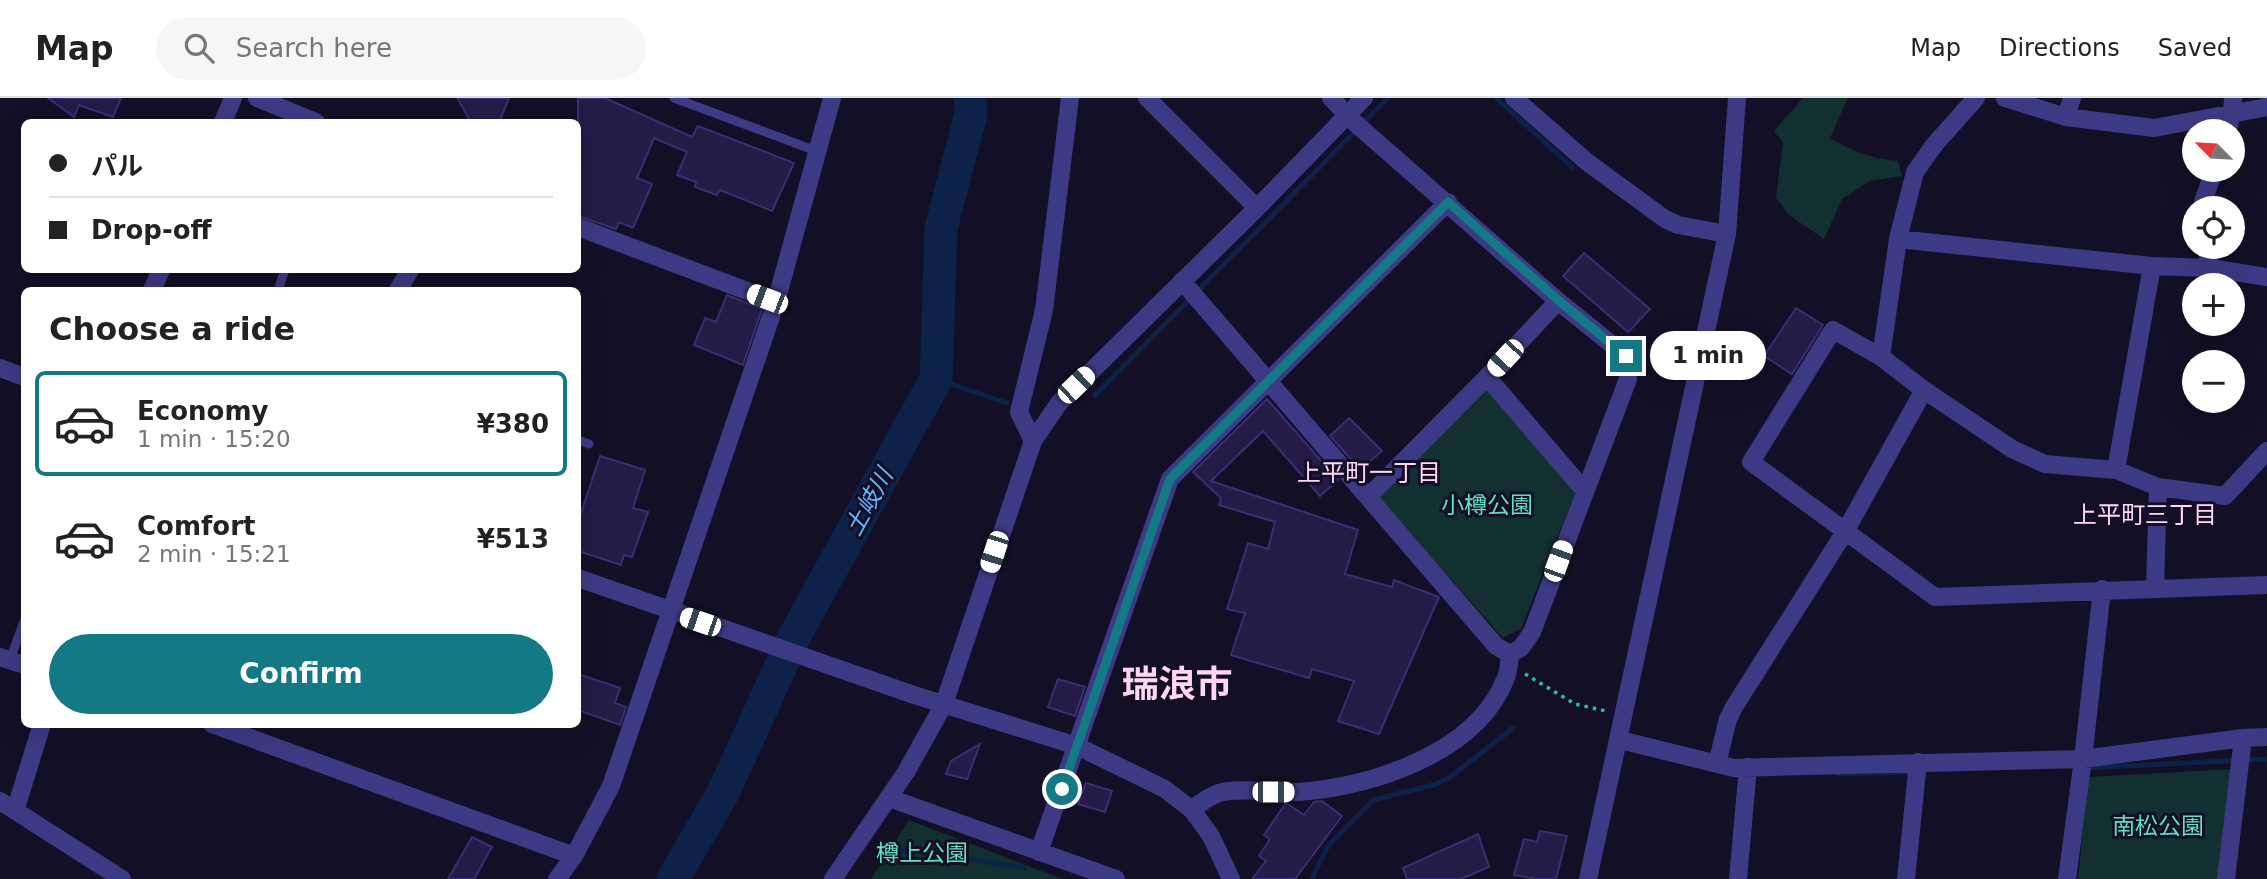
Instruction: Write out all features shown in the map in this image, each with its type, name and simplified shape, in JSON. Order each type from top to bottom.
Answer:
[{"type":"street","points":[[224,119],[233,98]]},
{"type":"street","points":[[257,98],[309,119]]},
{"type":"street","points":[[557,879],[574,856],[611,786],[776,302],[832,98]]},
{"type":"street","points":[[1033,441],[1019,412],[1044,310],[1070,98]]},
{"type":"street","points":[[1147,98],[1257,208]]},
{"type":"street","points":[[1192,810],[1221,792],[1299,792],[1388,775],[1421,760],[1468,731],[1491,704],[1506,680],[1509,659],[1532,632],[1628,379],[1626,356],[1558,300],[1331,98]]},
{"type":"street","points":[[833,879],[889,798],[944,704],[1033,441],[1059,403],[1190,289],[1257,208],[1356,123],[1364,98]]},
{"type":"street","points":[[1514,98],[1587,162],[1665,219],[1678,225],[1727,234]]},
{"type":"street","points":[[1588,879],[1727,234],[1737,98]]},
{"type":"street","points":[[1881,357],[1898,239],[1915,173],[1935,145],[1976,98]]},
{"type":"street","points":[[2005,98],[2066,117],[2154,128],[2267,107]]},
{"type":"street","points":[[2066,117],[2072,98]]},
{"type":"street","points":[[1039,852],[1170,479],[1448,202]]},
{"type":"street","points":[[581,228],[776,302]]},
{"type":"street","points":[[1898,239],[2152,267],[2210,268],[2267,277]]},
{"type":"street","points":[[2209,259],[2210,268]]},
{"type":"street","points":[[2116,470],[2152,267]]},
{"type":"street","points":[[1190,289],[1509,659]]},
{"type":"street","points":[[1368,497],[1487,377],[1558,300]]},
{"type":"street","points":[[2267,451],[2225,496],[2158,487],[2116,470],[2045,464],[2012,449],[1923,390],[1881,357],[1833,330],[1751,461],[1935,597],[2267,585]]},
{"type":"street","points":[[0,368],[21,376]]},
{"type":"street","points":[[1487,377],[1584,490]]},
{"type":"street","points":[[1717,764],[1728,719],[1734,707],[1846,530],[1923,390]]},
{"type":"street","points":[[2155,588],[2158,487]]},
{"type":"street","points":[[581,579],[914,695],[1077,746],[1165,789],[1192,810],[1215,843],[1231,879]]},
{"type":"street","points":[[2067,879],[2102,589]]},
{"type":"street","points":[[40,728],[8,806],[122,879]]},
{"type":"street","points":[[223,728],[574,856]]},
{"type":"street","points":[[1620,740],[1734,768],[2083,759],[2267,737]]},
{"type":"street","points":[[2226,879],[2243,738]]},
{"type":"street","points":[[1906,879],[1918,762]]},
{"type":"street","points":[[1738,879],[1748,767]]},
{"type":"street","points":[[889,798],[1116,879]]},
{"type":"lane","points":[[674,98],[819,152]]},
{"type":"lane","points":[[581,441],[589,444]]},
{"type":"lane","points":[[11,661],[21,630]]},
{"type":"path","points":[[1509,659],[1575,704],[1625,715]]},
{"type":"green space","points":[[1803,98],[1848,98],[1830,138],[1863,154],[1898,161],[1902,176],[1870,181],[1842,199],[1824,239],[1789,215],[1776,198],[1783,143],[1774,131]]},
{"type":"green space","name":"小樽公園","points":[[1487,389],[1576,490],[1521,629],[1503,638],[1377,496]]},
{"type":"green space","name":"南松公園","points":[[2233,769],[2221,879],[2078,879],[2088,777]]},
{"type":"green space","name":"樽上公園","points":[[909,820],[1062,879],[871,879]]},
{"type":"building","points":[[48,98],[121,98],[113,117],[79,105],[74,117]]},
{"type":"building","points":[[457,98],[509,98],[500,119],[469,119]]},
{"type":"building","points":[[578,98],[605,98],[692,137],[698,126],[794,163],[772,211],[720,190],[717,195],[695,187],[696,182],[677,175],[687,152],[654,138],[637,178],[652,184],[633,228],[619,222],[616,229],[581,217],[581,119],[578,119]]},
{"type":"building","points":[[1584,253],[1650,309],[1628,332],[1563,276]]},
{"type":"building","points":[[727,295],[762,309],[743,365],[694,345],[705,318],[716,322]]},
{"type":"building","points":[[1796,308],[1823,325],[1792,374],[1764,356]]},
{"type":"building","points":[[1267,399],[1338,480],[1320,496],[1263,431],[1211,481],[1358,530],[1345,574],[1392,587],[1394,580],[1439,597],[1379,734],[1338,721],[1354,681],[1312,669],[1309,678],[1231,655],[1245,613],[1227,609],[1248,543],[1268,549],[1275,522],[1219,505],[1221,498],[1193,472]]},
{"type":"building","points":[[1349,418],[1382,451],[1362,468],[1355,464],[1330,436]]},
{"type":"building","points":[[600,456],[645,470],[633,508],[648,512],[632,557],[624,555],[621,565],[581,552],[581,513]]},
{"type":"building","points":[[581,675],[620,688],[615,703],[626,707],[620,725],[581,711]]},
{"type":"building","points":[[1058,679],[1085,687],[1075,716],[1048,707]]},
{"type":"building","points":[[980,744],[967,779],[946,774],[951,761]]},
{"type":"building","points":[[1086,783],[1112,791],[1105,812],[1078,804]]},
{"type":"building","points":[[1322,801],[1342,816],[1295,879],[1252,879],[1266,861],[1259,856],[1270,839],[1264,835],[1286,803],[1304,815],[1314,802]]},
{"type":"building","points":[[1540,831],[1567,836],[1556,879],[1514,875],[1524,839],[1537,842]]},
{"type":"building","points":[[1478,834],[1489,867],[1461,879],[1407,879],[1403,868]]},
{"type":"building","points":[[472,837],[492,847],[474,879],[448,879]]},
{"type":"waterway","name":"土岐川","points":[[673,879],[723,793],[794,637],[936,379],[941,228],[971,114],[970,98]]},
{"type":"waterway","points":[[1095,395],[1388,98]]},
{"type":"waterway","points":[[1496,98],[1572,167]]},
{"type":"waterway","points":[[936,379],[1007,403]]},
{"type":"waterway","points":[[1313,879],[1328,846],[1373,800],[1433,785],[1449,778],[1513,728]]},
{"type":"waterway","points":[[2085,768],[2267,759]]},
{"type":"waterway","points":[[1837,774],[1914,772]]},
{"type":"waterway","points":[[891,850],[921,851],[1024,868]]},
{"type":"district","name":"上平町一丁目","points":[[1369,473]]},
{"type":"district","name":"上平町三丁目","points":[[2145,515]]},
{"type":"district","name":"瑞浪市","points":[[1177,684]]},
{"type":"route","points":[[1062,789],[1170,479],[1448,202],[1558,300],[1626,356]]}]
